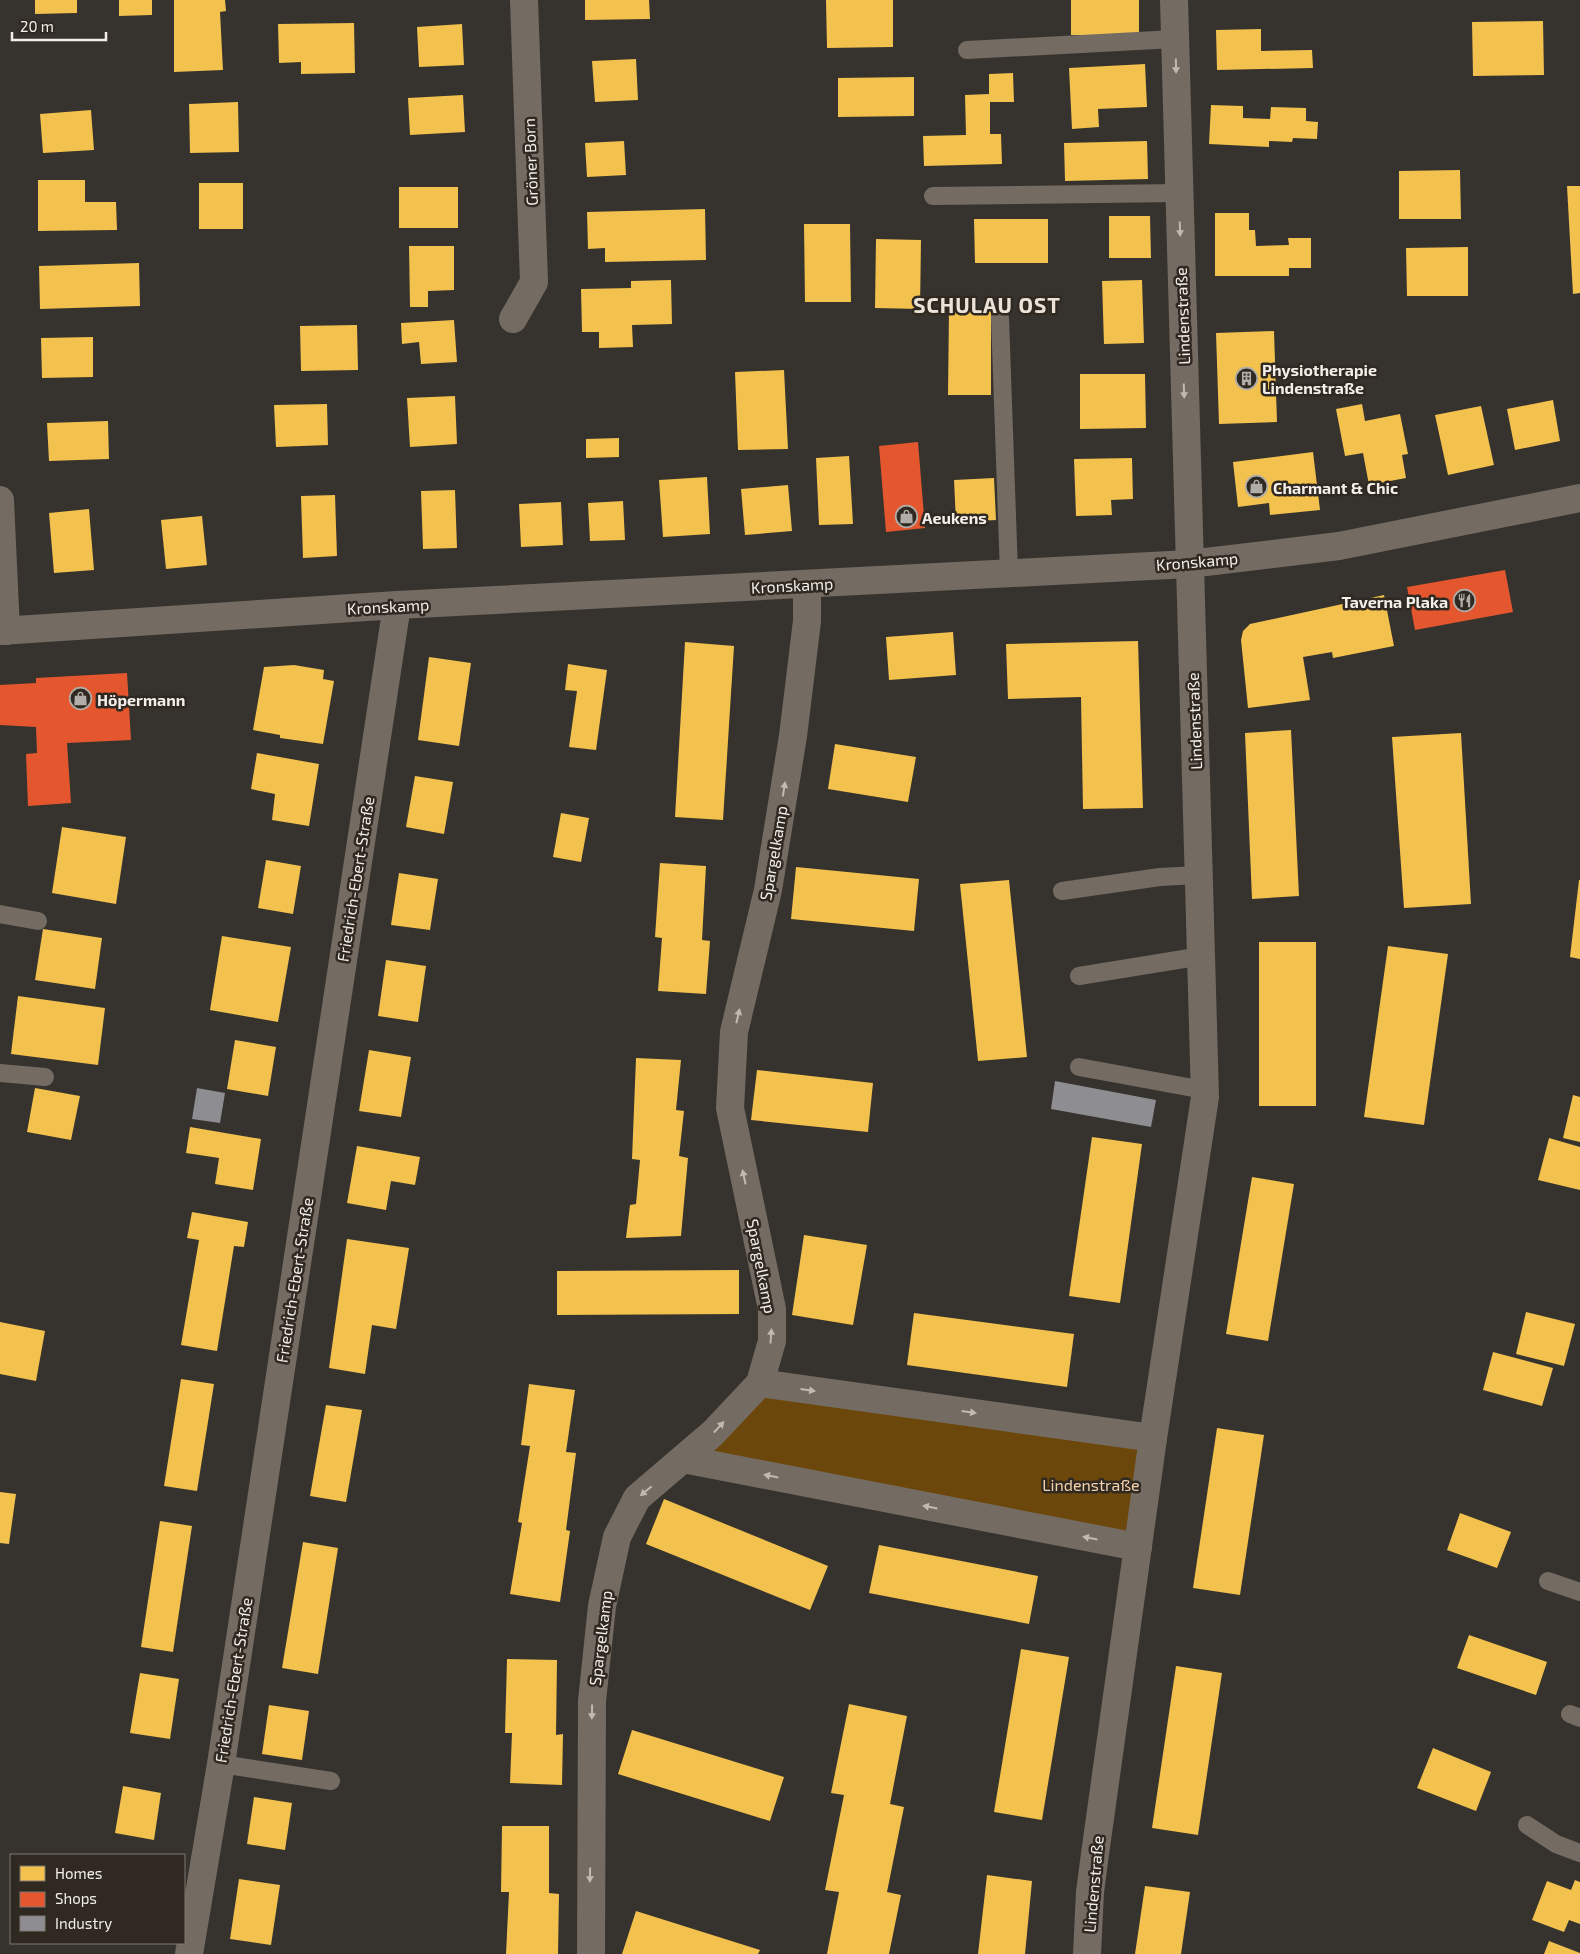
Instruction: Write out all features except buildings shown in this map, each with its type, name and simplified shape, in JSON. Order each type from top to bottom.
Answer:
[{"type":"street","name":"Gröner Born","points":[[513,319],[534,282],[524,0]]},
{"type":"street","name":"Lindenstraße","points":[[1087,1954],[1090,1892],[1095,1854],[1153,1438],[1205,1097],[1174,0]]},
{"type":"street","name":"Kronskamp","points":[[3,631],[397,605],[1189,564],[1339,546],[1580,498]]},
{"type":"street","points":[[0,500],[3,631]]},
{"type":"street","name":"Spargelkamp","points":[[591,1954],[592,1701],[602,1606],[617,1537],[637,1498],[714,1433],[760,1383],[772,1341],[772,1309],[730,1108],[734,1032],[768,890],[793,736],[807,621],[807,584]]},
{"type":"street","name":"Friedrich-Ebert-Straße","points":[[189,1954],[220,1764],[397,605]]},
{"type":"street","points":[[760,1383],[1153,1438]]},
{"type":"street","points":[[683,1459],[1138,1547]]},
{"type":"lane","points":[[967,50],[1175,39]]},
{"type":"lane","points":[[932,196],[1179,193]]},
{"type":"lane","points":[[1000,318],[1009,573]]},
{"type":"lane","points":[[1062,891],[1160,877],[1199,875]]},
{"type":"lane","points":[[0,914],[38,920]]},
{"type":"lane","points":[[1079,976],[1202,956]]},
{"type":"lane","points":[[1079,1067],[1204,1090]]},
{"type":"lane","points":[[0,1073],[45,1077]]},
{"type":"lane","points":[[1548,1581],[1580,1592]]},
{"type":"lane","points":[[220,1764],[331,1781]]},
{"type":"lane","points":[[1527,1826],[1556,1844],[1580,1854]]},
{"type":"green space","name":"Lindenstraße","points":[[760,1383],[1153,1438],[1138,1547],[684,1461]]},
{"type":"place","name":"Physiotherapie Lindenstraße","points":[[1246,378]]},
{"type":"place","name":"Charmant & Chic","points":[[1257,487]]},
{"type":"place","name":"Aeukens","points":[[906,517]]},
{"type":"place","name":"Taverna Plaka","points":[[1464,601]]},
{"type":"place","name":"Höpermann","points":[[81,699]]},
{"type":"district","name":"SCHULAU OST","points":[[987,304]]}]
